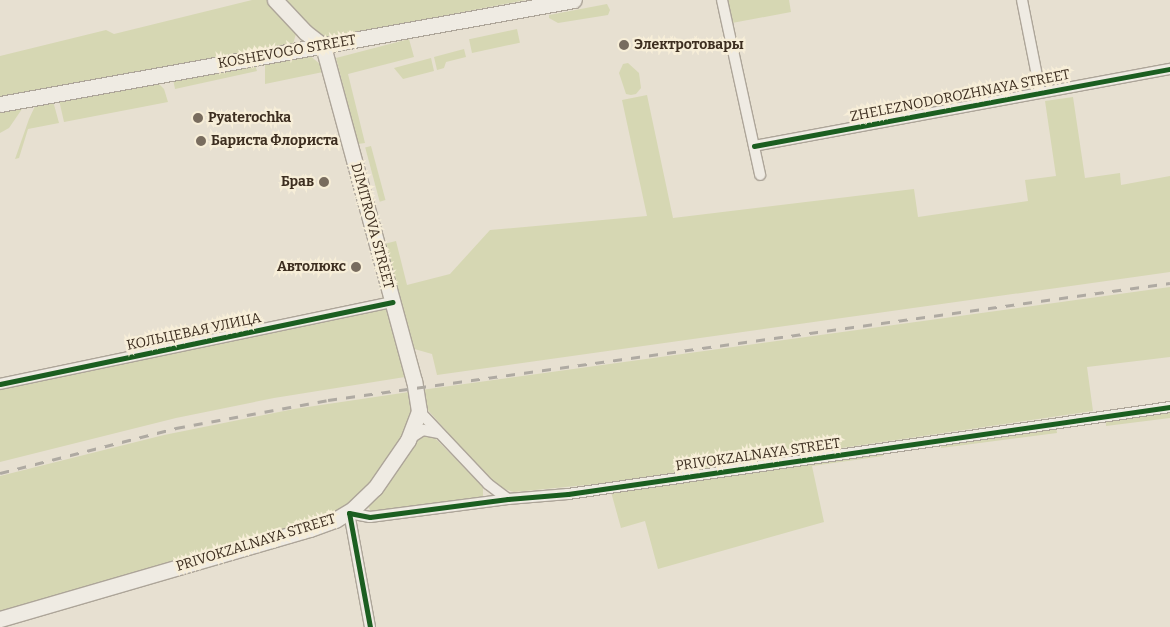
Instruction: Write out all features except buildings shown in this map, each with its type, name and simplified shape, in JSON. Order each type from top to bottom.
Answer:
[{"type":"main road","points":[[275,0],[300,27],[323,46]]},
{"type":"main road","name":"KOSHEVOGO STREET","points":[[0,104],[323,46],[541,3],[574,0]]},
{"type":"main road","name":"DIMITROVA STREET","points":[[323,46],[414,381],[419,411]]},
{"type":"main road","points":[[349,513],[376,488],[408,440],[419,411]]},
{"type":"main road","name":"PRIVOKZALNAYA STREET","points":[[0,619],[310,529],[349,513]]},
{"type":"street","points":[[722,0],[760,175]]},
{"type":"street","points":[[1022,0],[1040,91]]},
{"type":"street","name":"ZHELEZNODOROZHNAYA STREET","points":[[754,146],[1040,91],[1170,69]]},
{"type":"street","name":"КОЛЬЦЕВАЯ УЛИЦА","points":[[0,384],[393,302]]},
{"type":"street","name":"PRIVOKZALNAYA STREET","points":[[349,513],[370,517],[608,488],[1170,407]]},
{"type":"street","points":[[419,411],[488,484],[508,499]]},
{"type":"street","points":[[408,440],[424,430],[440,433]]},
{"type":"street","points":[[349,513],[370,627]]},
{"type":"green space","points":[[252,0],[269,0],[293,28],[296,34],[293,44],[0,99],[0,56],[106,30],[114,34]]},
{"type":"green space","points":[[288,0],[526,0],[326,38],[319,37],[286,3]]},
{"type":"green space","points":[[727,0],[789,0],[791,12],[732,23]]},
{"type":"green space","points":[[607,4],[610,10],[608,15],[558,23],[549,18],[549,15]]},
{"type":"green space","points":[[517,29],[520,43],[472,53],[469,39]]},
{"type":"green space","points":[[409,39],[414,57],[348,74],[365,143],[358,144],[336,58]]},
{"type":"green space","points":[[464,49],[466,57],[446,62],[444,68],[437,70],[434,57]]},
{"type":"green space","points":[[309,55],[320,64],[323,72],[265,84],[265,63]]},
{"type":"green space","points":[[431,58],[434,71],[403,79],[394,68]]},
{"type":"green space","points":[[628,63],[639,73],[641,88],[636,94],[631,95],[626,94],[619,73],[623,64]]},
{"type":"green space","points":[[255,65],[257,71],[175,89],[173,79]]},
{"type":"green space","points":[[157,82],[164,89],[168,102],[64,122],[59,100]]},
{"type":"green space","points":[[647,95],[673,218],[914,189],[918,217],[1028,201],[1025,180],[1056,176],[1045,101],[1073,97],[1085,178],[1120,173],[1121,185],[1170,176],[1170,272],[437,375],[432,354],[411,348],[384,244],[396,241],[407,285],[450,274],[490,230],[647,216],[622,100]]},
{"type":"green space","points":[[53,101],[59,123],[28,129],[19,158],[15,159],[36,104]]},
{"type":"green space","points":[[21,107],[22,109],[9,128],[0,133],[0,110]]},
{"type":"green space","points":[[371,146],[385,200],[380,202],[365,148]]},
{"type":"green space","points":[[1170,287],[1170,357],[1087,367],[1093,411],[597,484],[514,492],[501,488],[494,484],[426,408],[421,390]]},
{"type":"green space","points":[[386,306],[405,377],[274,398],[176,418],[0,462],[0,387]]},
{"type":"green space","points":[[409,392],[412,410],[405,432],[382,471],[339,513],[0,611],[0,476],[164,435],[294,409]]},
{"type":"green space","points":[[1170,411],[1170,418],[1106,426],[1106,418]]},
{"type":"green space","points":[[1056,428],[1057,433],[941,448],[941,444]]},
{"type":"green space","points":[[425,436],[435,438],[483,487],[483,496],[480,498],[371,512],[368,506],[370,501],[415,440]]},
{"type":"green space","points":[[882,452],[883,456],[812,466],[824,522],[658,569],[645,521],[621,528],[611,492]]},
{"type":"railway","points":[[0,473],[176,428],[328,400],[1170,283]]},
{"type":"cycle path","points":[[754,146],[1170,69]]},
{"type":"cycle path","points":[[0,384],[393,302]]},
{"type":"cycle path","points":[[370,627],[349,513],[370,517],[508,499],[568,494],[1170,407]]},
{"type":"place","name":"Электротовары","points":[[624,45]]},
{"type":"place","name":"Pyaterochka","points":[[198,118]]},
{"type":"place","name":"Бариста Флориста","points":[[201,141]]},
{"type":"place","name":"Брав","points":[[324,182]]},
{"type":"place","name":"Автолюкс","points":[[356,267]]}]
